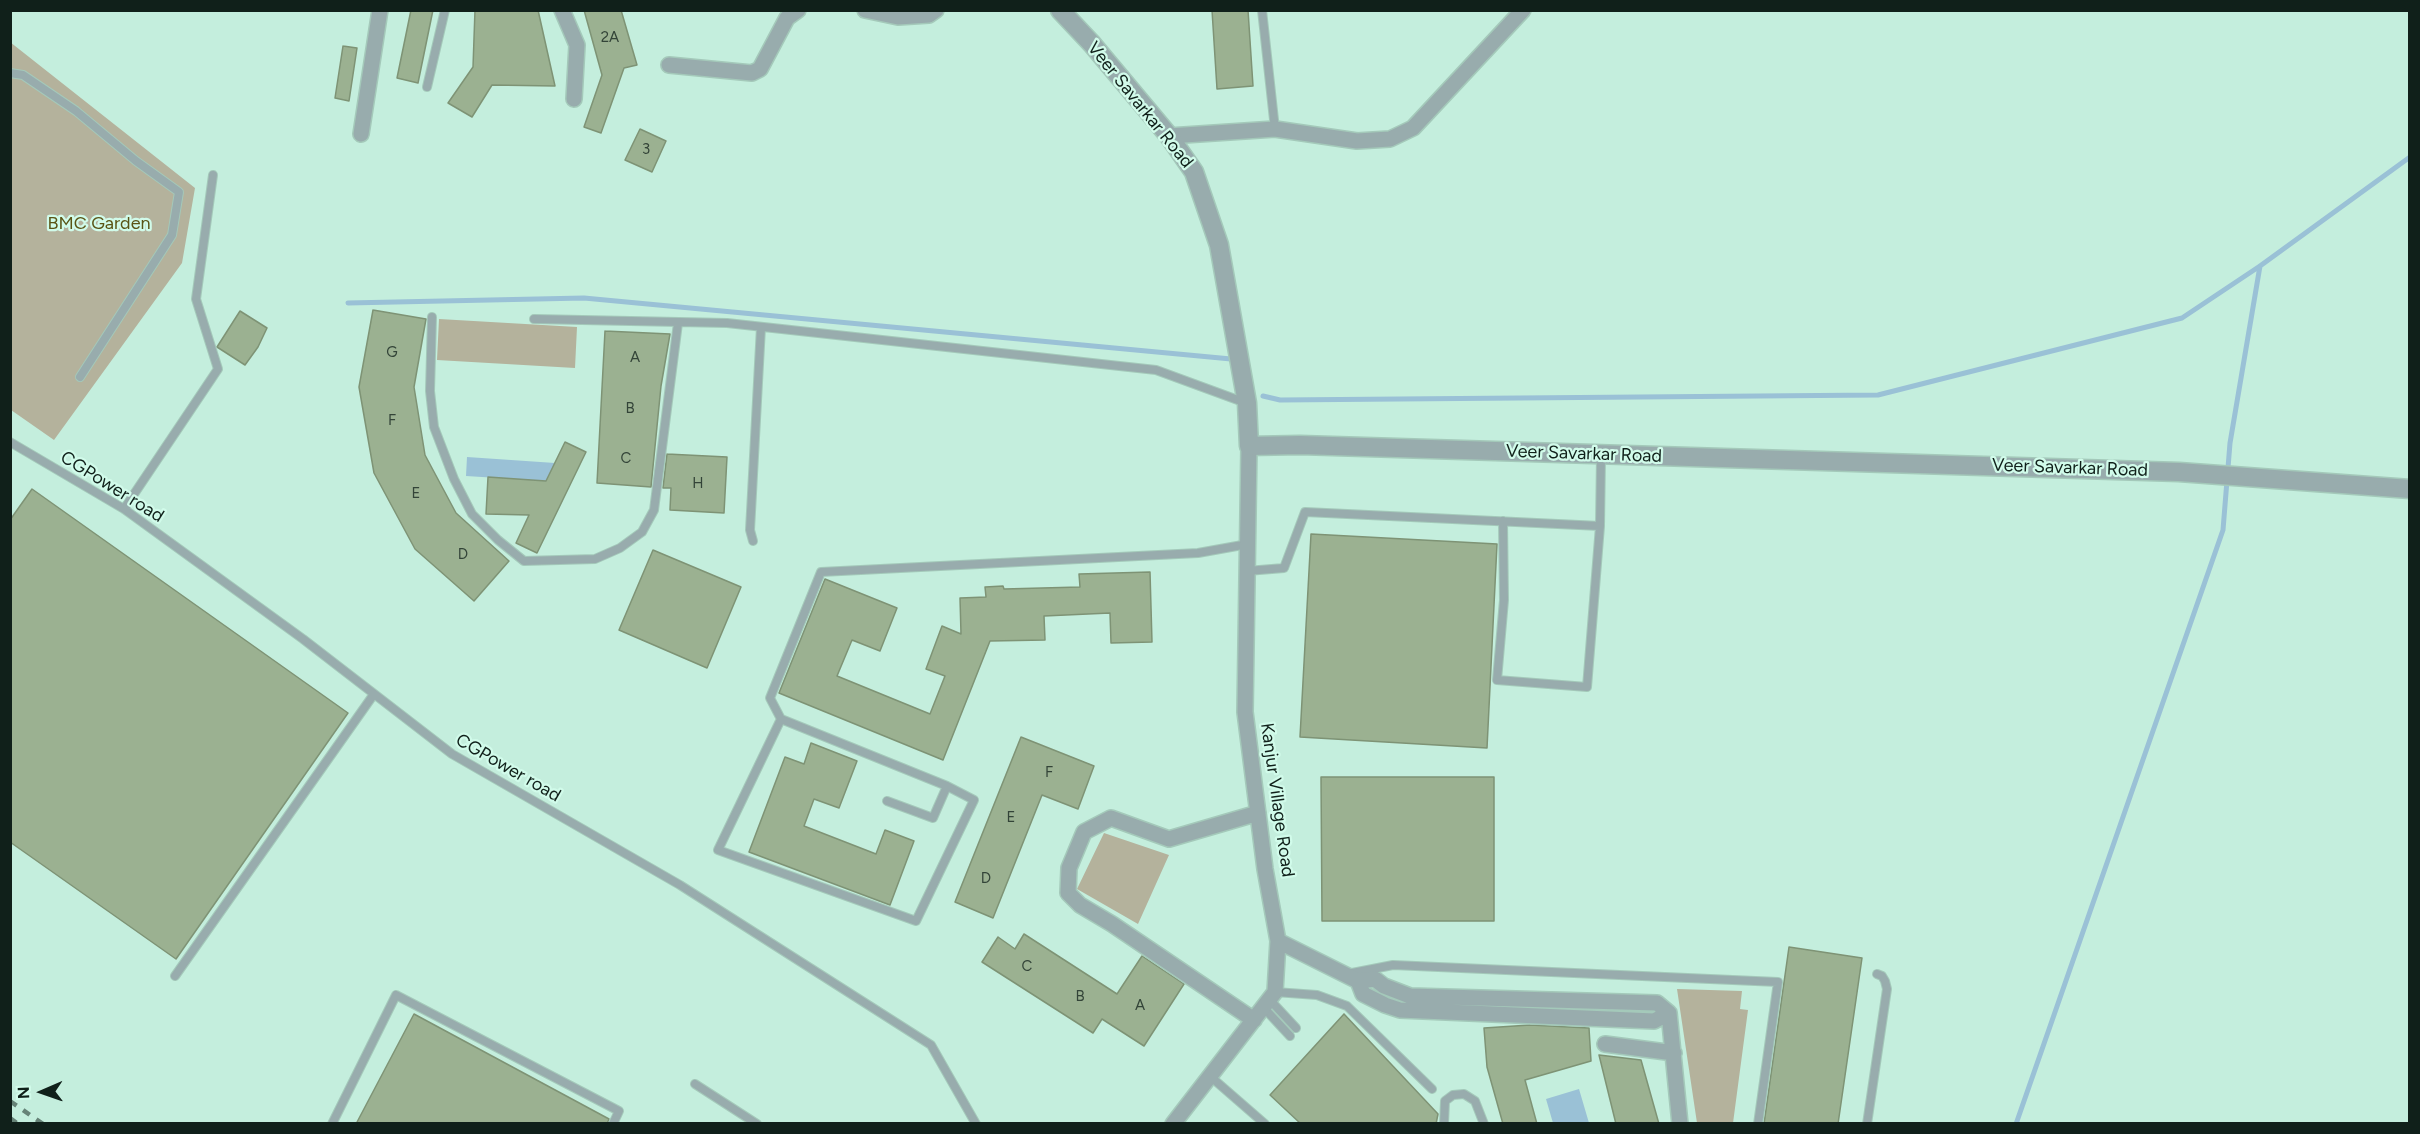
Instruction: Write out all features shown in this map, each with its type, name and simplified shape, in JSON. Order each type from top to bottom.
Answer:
[{"type":"street","points":[[361,134],[380,10]]},
{"type":"street","points":[[562,10],[577,45],[574,99]]},
{"type":"street","points":[[669,65],[752,73],[760,69],[787,18],[798,10]]},
{"type":"street","points":[[865,10],[898,17],[928,15],[936,10]]},
{"type":"street","name":"Veer Savarkar Road","points":[[1060,10],[1092,44],[1169,136],[1194,172],[1219,245],[1256,446],[1292,445],[2179,472],[2409,489]]},
{"type":"street","points":[[1169,136],[1275,129],[1357,141],[1390,140],[1413,129],[1523,10]]},
{"type":"street","name":"Kanjur Village Road","points":[[1256,446],[1248,544],[1245,712],[1265,869],[1278,941],[1269,1000]]},
{"type":"street","points":[[1254,1020],[1080,905],[1068,893],[1069,868],[1084,832],[1111,819],[1169,839],[1258,813]]},
{"type":"street","points":[[1278,941],[1352,978],[1363,994],[1400,1010],[1657,1003],[1669,1013],[1680,1124]]},
{"type":"street","points":[[1173,1124],[1269,1000]]},
{"type":"street","points":[[1605,1044],[1674,1053]]},
{"type":"lane","points":[[428,87],[445,10]]},
{"type":"lane","points":[[1262,10],[1275,129]]},
{"type":"lane","points":[[10,73],[23,75],[76,111],[135,160],[179,192],[172,235],[80,377]]},
{"type":"lane","points":[[124,509],[218,369],[196,299],[213,175]]},
{"type":"lane","points":[[432,317],[430,391],[434,427],[454,479],[471,514],[524,561],[595,559],[620,548],[642,532],[654,510],[678,322]]},
{"type":"lane","points":[[534,319],[727,323],[1156,370],[1247,403]]},
{"type":"lane","points":[[753,542],[750,530],[761,327]]},
{"type":"lane","name":"CGPower road","points":[[10,442],[124,509],[303,639],[452,754],[680,885],[931,1045],[976,1124]]},
{"type":"lane","points":[[1503,521],[1504,600],[1497,680],[1587,687],[1600,526],[1601,454]]},
{"type":"lane","points":[[1247,571],[1284,568],[1305,512],[1600,526]]},
{"type":"lane","points":[[781,719],[718,850],[916,921],[974,800],[946,786],[781,719],[770,698],[820,572],[1198,553],[1248,544]]},
{"type":"lane","points":[[175,975],[374,694]]},
{"type":"lane","points":[[887,801],[933,818],[946,786]]},
{"type":"lane","points":[[1352,978],[1393,965],[1781,979],[1758,1124]]},
{"type":"lane","points":[[1867,1124],[1887,989],[1882,976],[1876,974]]},
{"type":"lane","points":[[332,1124],[396,995],[619,1112],[613,1124]]},
{"type":"lane","points":[[1269,1000],[1317,995],[1347,1005],[1432,1089]]},
{"type":"lane","points":[[1269,1000],[1296,1028]]},
{"type":"lane","points":[[1269,1000],[1290,1036]]},
{"type":"lane","points":[[1211,1077],[1265,1124]]},
{"type":"lane","points":[[695,1084],[757,1124]]},
{"type":"lane","points":[[1444,1124],[1445,1101],[1453,1095],[1464,1094],[1475,1101],[1484,1124]]},
{"type":"green space","name":"BMC Garden","points":[[10,42],[195,188],[182,263],[54,440],[11,410]]},
{"type":"green space","points":[[439,319],[577,327],[575,368],[437,360]]},
{"type":"green space","points":[[1104,833],[1169,855],[1138,924],[1077,889]]},
{"type":"green space","points":[[1677,989],[1742,991],[1740,1009],[1748,1010],[1733,1123],[1697,1123]]},
{"type":"water","points":[[467,457],[555,463],[546,481],[466,476]]},
{"type":"water","points":[[1579,1089],[1589,1123],[1553,1123],[1546,1099]]},
{"type":"building","points":[[411,10],[433,10],[418,83],[397,78]]},
{"type":"building","points":[[475,10],[538,10],[555,86],[492,85],[472,117],[448,103],[473,67]]},
{"type":"building","points":[[584,10],[621,10],[637,65],[624,68],[601,133],[584,127],[602,75]]},
{"type":"building","points":[[1212,10],[1248,10],[1253,86],[1217,89]]},
{"type":"building","points":[[343,46],[357,48],[349,101],[335,98]]},
{"type":"building","points":[[640,129],[666,141],[652,172],[625,160]]},
{"type":"building","points":[[373,310],[426,319],[414,387],[425,455],[456,513],[509,561],[474,601],[415,549],[374,473],[359,387]]},
{"type":"building","points":[[240,311],[267,328],[258,347],[245,365],[217,347]]},
{"type":"building","points":[[605,331],[670,334],[661,386],[651,487],[597,483]]},
{"type":"building","points":[[565,442],[586,452],[537,553],[516,543],[529,515],[486,514],[488,477],[546,481]]},
{"type":"building","points":[[667,454],[727,457],[724,513],[670,510],[671,488],[663,488]]},
{"type":"building","points":[[32,489],[348,713],[176,959],[10,842],[10,520]]},
{"type":"building","points":[[1311,534],[1497,544],[1487,748],[1300,737]]},
{"type":"building","points":[[653,550],[741,587],[707,668],[619,630]]},
{"type":"building","points":[[1150,572],[1152,642],[1111,643],[1110,613],[1044,616],[1045,640],[990,641],[943,760],[779,693],[825,579],[897,608],[880,651],[852,640],[837,676],[930,714],[945,676],[926,669],[942,626],[961,634],[960,598],[986,597],[985,587],[1003,586],[1004,589],[1080,587],[1079,574]]},
{"type":"building","points":[[1021,737],[1094,766],[1078,809],[1042,795],[993,918],[955,902]]},
{"type":"building","points":[[811,743],[857,761],[839,808],[814,799],[804,826],[876,854],[885,830],[914,841],[890,905],[749,852],[785,757],[804,764]]},
{"type":"building","points":[[1321,777],[1494,777],[1494,921],[1322,921]]},
{"type":"building","points":[[1024,934],[1117,994],[1142,956],[1184,984],[1144,1046],[1102,1019],[1093,1033],[982,962],[998,937],[1015,949]]},
{"type":"building","points":[[1789,947],[1862,958],[1838,1124],[1764,1124]]},
{"type":"building","points":[[414,1014],[609,1119],[607,1124],[356,1124]]},
{"type":"building","points":[[1344,1014],[1438,1114],[1436,1124],[1301,1124],[1270,1095]]},
{"type":"building","points":[[1530,1025],[1589,1028],[1591,1061],[1525,1080],[1537,1124],[1503,1124],[1487,1067],[1484,1028]]},
{"type":"building","points":[[1599,1055],[1641,1060],[1659,1124],[1616,1124]]},
{"type":"waterway","points":[[1263,396],[1280,400],[1878,395],[2182,318],[2260,266],[2410,157]]},
{"type":"waterway","points":[[2016,1124],[2223,530],[2230,443],[2260,266]]},
{"type":"waterway","points":[[348,303],[584,298],[1231,359]]},
{"type":"railway","points":[[10,1101],[43,1124]]},
{"type":"railway","points":[[10,1118],[18,1124]]}]
